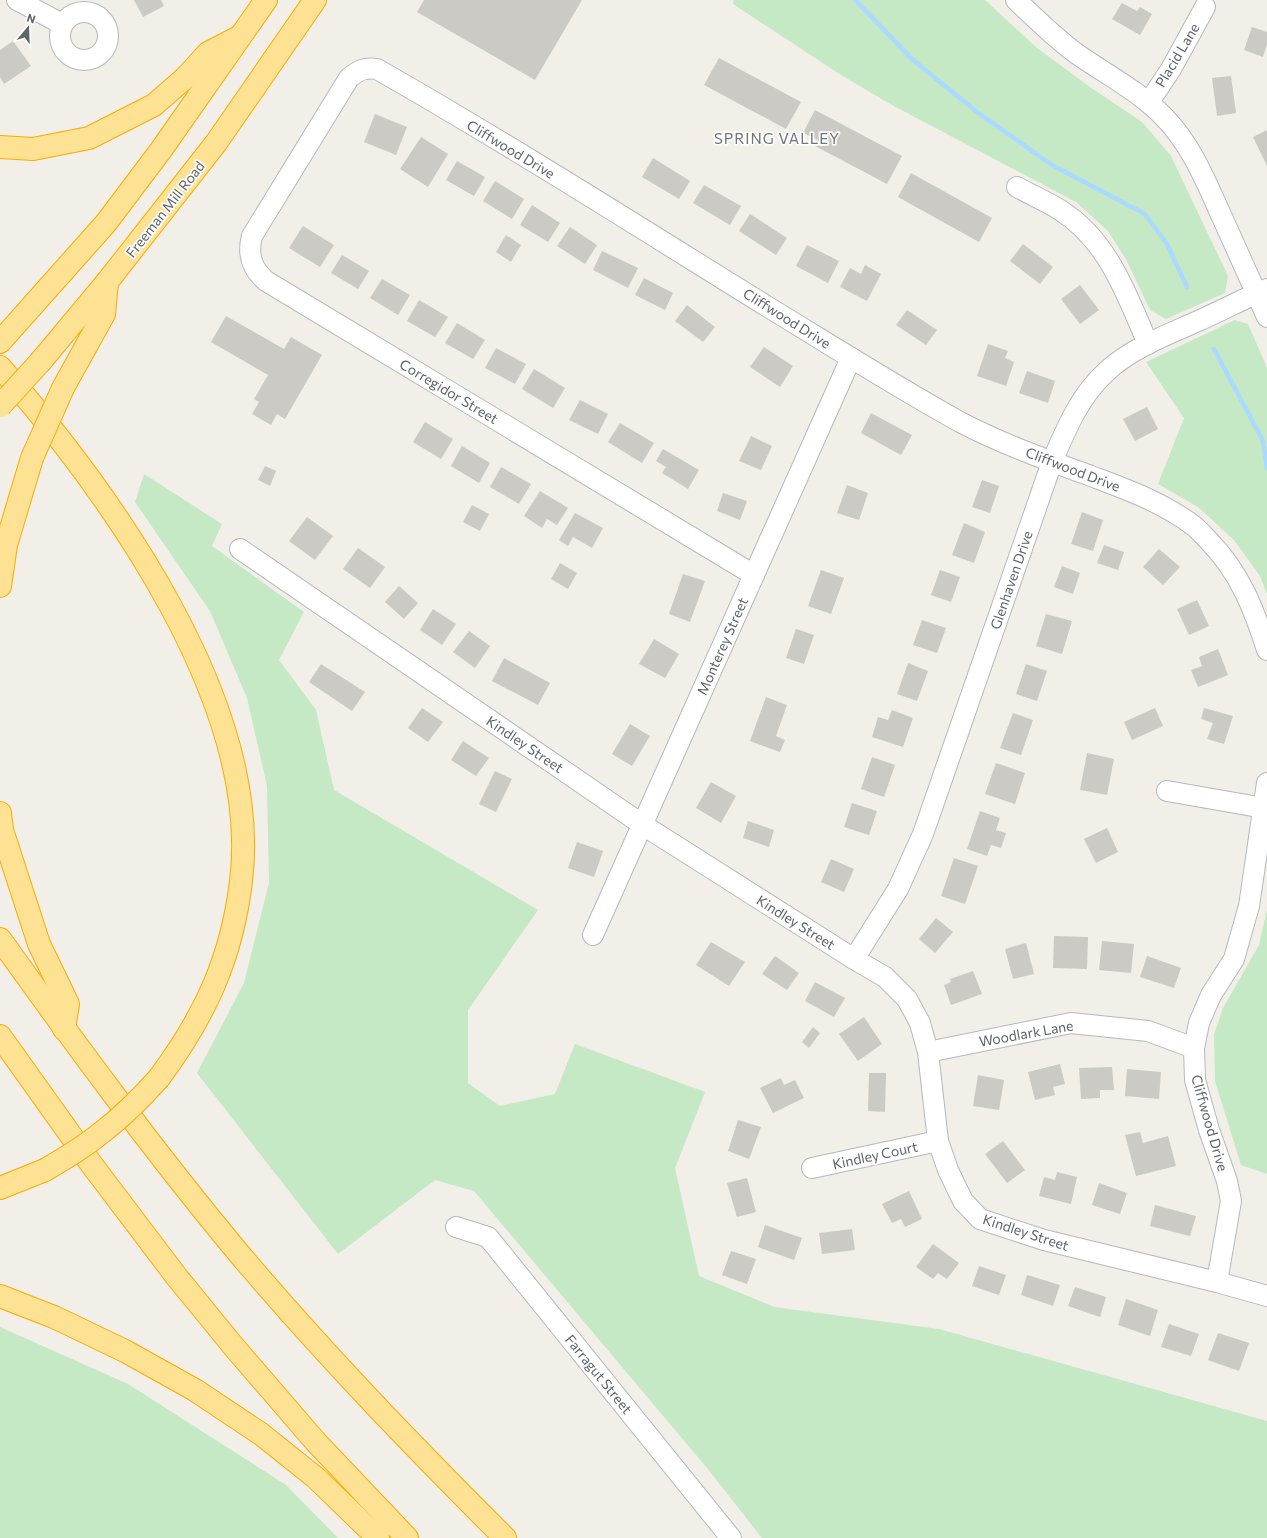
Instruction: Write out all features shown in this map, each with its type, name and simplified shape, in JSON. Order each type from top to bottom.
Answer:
[{"type":"highway","points":[[0,342],[106,223],[161,150],[266,0]]},
{"type":"highway","name":"Freeman Mill Road","points":[[0,406],[41,361],[107,282],[216,143],[315,0]]},
{"type":"highway","points":[[0,147],[33,149],[89,138],[154,104],[185,78],[208,53],[243,34]]},
{"type":"highway","points":[[0,586],[6,545],[32,458],[63,388],[104,314],[107,282]]},
{"type":"highway","points":[[0,366],[37,410],[125,528],[182,629],[203,673],[233,762],[241,806],[243,846],[241,880],[225,956],[216,984],[181,1049],[159,1078],[137,1102],[101,1134],[74,1153],[45,1170],[0,1188]]},
{"type":"highway","points":[[0,814],[2,830],[39,944],[68,1004],[64,1029]]},
{"type":"highway","points":[[0,939],[64,1029],[176,1175],[237,1250],[362,1391],[505,1538]]},
{"type":"highway","points":[[0,1036],[92,1165],[176,1276],[315,1441],[408,1538]]},
{"type":"highway","points":[[0,1296],[54,1317],[125,1351],[195,1390],[267,1439],[316,1478],[378,1538]]},
{"type":"street","points":[[18,0],[62,24]]},
{"type":"street","points":[[1016,0],[1051,33],[1076,53],[1148,102],[1166,119],[1185,142],[1199,166],[1262,292],[1267,316]]},
{"type":"street","name":"Placid Lane","points":[[1148,102],[1174,63],[1205,7]]},
{"type":"street","name":"Cliffwood Drive","points":[[299,158],[349,78],[362,68],[377,69],[528,158],[851,358],[978,430],[1052,462],[1138,494],[1167,508],[1196,528],[1217,549],[1233,570],[1256,615],[1267,650]]},
{"type":"street","name":"Corregidor Street","points":[[299,158],[252,236],[249,252],[253,267],[258,274],[266,281],[754,575]]},
{"type":"street","points":[[1016,187],[1060,210],[1086,232],[1101,249],[1118,276],[1148,344]]},
{"type":"street","name":"Glenhaven Drive","points":[[854,959],[898,890],[922,834],[1052,462],[1067,426],[1088,392],[1106,371],[1124,358],[1148,344],[1262,292]]},
{"type":"street","name":"Monterey Street","points":[[594,935],[851,358]]},
{"type":"street","name":"Kindley Street","points":[[240,549],[643,825],[854,959],[885,976],[907,999],[920,1023],[928,1052],[938,1141],[948,1170],[963,1201],[980,1219],[1044,1240],[1217,1282],[1267,1296]]},
{"type":"street","name":"Cliffwood Drive","points":[[1217,1282],[1231,1201],[1227,1181],[1209,1130],[1195,1080],[1194,1048],[1199,1023],[1210,996],[1234,959],[1249,906],[1267,783]]},
{"type":"street","points":[[1167,791],[1264,808]]},
{"type":"street","name":"Woodlark Lane","points":[[928,1052],[1071,1023],[1148,1031],[1194,1048]]},
{"type":"street","name":"Kindley Court","points":[[812,1168],[938,1141]]},
{"type":"street","name":"Farragut Street","points":[[456,1227],[488,1237],[731,1538]]},
{"type":"green space","points":[[734,0],[985,0],[1037,48],[1090,87],[1142,122],[1171,156],[1228,276],[1225,293],[1166,319],[1150,310],[1127,261],[1108,231],[1076,202],[892,105],[841,75],[733,4]]},
{"type":"green space","points":[[1235,320],[1248,324],[1267,368],[1267,594],[1260,576],[1234,540],[1198,507],[1158,484],[1184,418],[1146,362]]},
{"type":"green space","points":[[144,474],[222,524],[212,546],[304,612],[279,660],[316,710],[334,790],[538,910],[468,1010],[468,1083],[500,1106],[555,1094],[575,1044],[705,1092],[675,1168],[699,1276],[774,1307],[939,1329],[1267,1421],[1267,1538],[762,1538],[707,1468],[474,1191],[435,1180],[338,1254],[197,1073],[244,983],[269,883],[267,786],[247,698],[210,611],[135,502]]},
{"type":"green space","points":[[1267,910],[1267,1174],[1241,1165],[1215,1081],[1214,1035],[1223,1008],[1259,945]]},
{"type":"green space","points":[[0,1327],[128,1384],[286,1485],[338,1538],[0,1538]]},
{"type":"building","points":[[134,0],[161,0],[164,6],[143,17]]},
{"type":"building","points":[[424,0],[582,0],[535,80],[417,12]]},
{"type":"building","points":[[1122,3],[1137,11],[1140,7],[1152,14],[1140,35],[1112,19]]},
{"type":"building","points":[[1252,27],[1267,32],[1267,44],[1263,57],[1244,50]]},
{"type":"building","points":[[13,41],[31,66],[4,84],[0,77],[0,50]]},
{"type":"building","points":[[719,58],[801,102],[786,129],[704,85]]},
{"type":"building","points":[[1231,76],[1236,113],[1217,116],[1212,78]]},
{"type":"building","points":[[815,110],[902,156],[887,184],[815,146],[818,140],[803,133]]},
{"type":"building","points":[[375,114],[407,127],[396,155],[364,142]]},
{"type":"building","points":[[1267,130],[1267,166],[1253,137]]},
{"type":"building","points":[[421,137],[448,154],[428,187],[400,169]]},
{"type":"building","points":[[653,158],[690,181],[679,199],[642,177]]},
{"type":"building","points":[[457,161],[485,177],[474,196],[446,180]]},
{"type":"building","points":[[911,173],[992,218],[979,242],[898,197]]},
{"type":"building","points":[[495,181],[524,199],[512,219],[483,201]]},
{"type":"building","points":[[704,185],[741,206],[730,225],[693,203]]},
{"type":"building","points":[[532,205],[560,223],[548,242],[520,225]]},
{"type":"building","points":[[750,214],[787,238],[776,255],[739,231]]},
{"type":"building","points":[[303,226],[334,245],[320,267],[289,248]]},
{"type":"building","points":[[570,227],[597,245],[585,264],[557,246]]},
{"type":"building","points":[[506,235],[521,245],[511,262],[496,252]]},
{"type":"building","points":[[1023,244],[1053,267],[1040,284],[1010,261]]},
{"type":"building","points":[[807,245],[839,261],[828,283],[796,266]]},
{"type":"building","points":[[602,251],[638,268],[628,288],[593,270]]},
{"type":"building","points":[[342,255],[369,271],[358,289],[331,273]]},
{"type":"building","points":[[865,265],[881,274],[867,301],[840,287],[850,268],[861,274]]},
{"type":"building","points":[[644,278],[673,293],[665,310],[635,295]]},
{"type":"building","points":[[382,279],[410,295],[398,315],[370,298]]},
{"type":"building","points":[[1080,285],[1099,310],[1080,324],[1061,299]]},
{"type":"building","points":[[419,300],[448,317],[435,337],[407,321]]},
{"type":"building","points":[[687,305],[715,327],[703,342],[675,321]]},
{"type":"building","points":[[907,310],[937,330],[926,345],[896,325]]},
{"type":"building","points":[[226,316],[284,349],[291,337],[322,355],[285,419],[277,414],[271,425],[252,414],[259,402],[254,399],[268,375],[211,342]]},
{"type":"building","points":[[457,323],[485,340],[473,359],[445,343]]},
{"type":"building","points":[[988,344],[1008,351],[1005,358],[1014,362],[1006,386],[977,376]]},
{"type":"building","points":[[764,347],[793,366],[780,387],[750,367]]},
{"type":"building","points":[[496,348],[526,364],[515,384],[485,368]]},
{"type":"building","points":[[534,369],[565,388],[553,408],[522,389]]},
{"type":"building","points":[[1027,371],[1055,381],[1048,403],[1019,393]]},
{"type":"building","points":[[580,400],[608,414],[598,434],[569,420]]},
{"type":"building","points":[[1147,407],[1158,429],[1135,441],[1123,419]]},
{"type":"building","points":[[871,413],[912,435],[901,455],[861,433]]},
{"type":"building","points":[[425,422],[453,439],[441,459],[413,442]]},
{"type":"building","points":[[620,423],[654,443],[642,463],[608,442]]},
{"type":"building","points":[[751,436],[772,446],[761,470],[739,461]]},
{"type":"building","points":[[462,446],[490,463],[479,483],[451,466]]},
{"type":"building","points":[[663,449],[699,470],[688,489],[662,473],[666,467],[656,461]]},
{"type":"building","points":[[265,466],[276,471],[270,486],[258,480]]},
{"type":"building","points":[[501,467],[531,484],[519,504],[490,487]]},
{"type":"building","points":[[982,480],[999,486],[990,513],[972,507]]},
{"type":"building","points":[[847,485],[868,493],[859,520],[837,513]]},
{"type":"building","points":[[540,491],[568,508],[557,525],[547,519],[542,528],[524,516]]},
{"type":"building","points":[[723,493],[747,501],[740,520],[717,511]]},
{"type":"building","points":[[472,505],[489,514],[480,531],[463,522]]},
{"type":"building","points":[[1082,512],[1103,520],[1093,551],[1071,544]]},
{"type":"building","points":[[575,513],[603,528],[592,548],[573,537],[568,546],[559,540]]},
{"type":"building","points":[[307,517],[333,536],[315,560],[289,541]]},
{"type":"building","points":[[964,523],[985,532],[974,563],[952,555]]},
{"type":"building","points":[[1104,545],[1124,552],[1118,570],[1097,563]]},
{"type":"building","points":[[358,548],[385,567],[370,588],[343,569]]},
{"type":"building","points":[[1159,549],[1180,567],[1163,585],[1143,567]]},
{"type":"building","points":[[560,563],[577,573],[568,589],[551,579]]},
{"type":"building","points":[[1062,566],[1080,573],[1073,594],[1054,587]]},
{"type":"building","points":[[821,570],[844,578],[831,614],[808,606]]},
{"type":"building","points":[[940,570],[960,577],[951,602],[931,595]]},
{"type":"building","points":[[683,574],[705,581],[690,622],[669,614]]},
{"type":"building","points":[[399,586],[418,603],[404,619],[385,602]]},
{"type":"building","points":[[1197,600],[1209,626],[1189,635],[1177,609]]},
{"type":"building","points":[[433,609],[456,624],[442,645],[420,630]]},
{"type":"building","points":[[1046,614],[1072,621],[1062,654],[1036,646]]},
{"type":"building","points":[[922,620],[946,628],[937,653],[913,645]]},
{"type":"building","points":[[796,629],[814,635],[804,664],[786,658]]},
{"type":"building","points":[[469,631],[490,646],[475,668],[453,652]]},
{"type":"building","points":[[654,639],[679,654],[665,678],[639,664]]},
{"type":"building","points":[[1218,649],[1228,675],[1198,687],[1191,670],[1202,666],[1199,657]]},
{"type":"building","points":[[504,658],[550,683],[538,705],[492,681]]},
{"type":"building","points":[[908,663],[928,671],[917,701],[897,694]]},
{"type":"building","points":[[321,664],[365,692],[352,711],[309,682]]},
{"type":"building","points":[[1026,664],[1047,671],[1037,701],[1016,694]]},
{"type":"building","points":[[766,697],[787,705],[776,736],[785,740],[780,752],[750,741]]},
{"type":"building","points":[[422,708],[443,722],[428,742],[408,728]]},
{"type":"building","points":[[1155,708],[1163,726],[1132,740],[1124,722]]},
{"type":"building","points":[[1204,708],[1233,716],[1224,744],[1207,739],[1213,723],[1201,719]]},
{"type":"building","points":[[892,710],[913,718],[903,747],[872,737],[878,717],[888,720]]},
{"type":"building","points":[[1013,713],[1033,720],[1021,755],[1000,748]]},
{"type":"building","points":[[630,724],[650,736],[632,766],[612,754]]},
{"type":"building","points":[[463,741],[489,758],[476,776],[451,760]]},
{"type":"building","points":[[1087,753],[1114,759],[1107,795],[1080,790]]},
{"type":"building","points":[[872,757],[895,765],[884,797],[861,789]]},
{"type":"building","points":[[996,763],[1025,773],[1015,804],[985,794]]},
{"type":"building","points":[[495,771],[512,779],[496,812],[479,804]]},
{"type":"building","points":[[711,782],[736,796],[721,823],[696,808]]},
{"type":"building","points":[[852,803],[877,811],[869,835],[844,827]]},
{"type":"building","points":[[980,811],[1000,818],[996,830],[1006,833],[1001,848],[991,845],[987,856],[967,849]]},
{"type":"building","points":[[748,821],[774,830],[769,847],[743,838]]},
{"type":"building","points":[[1107,828],[1118,852],[1096,863],[1084,839]]},
{"type":"building","points":[[577,842],[603,851],[594,877],[568,868]]},
{"type":"building","points":[[954,858],[978,866],[965,904],[941,896]]},
{"type":"building","points":[[831,859],[854,869],[844,892],[821,882]]},
{"type":"building","points":[[936,918],[953,932],[935,953],[919,939]]},
{"type":"building","points":[[1054,936],[1088,937],[1087,969],[1053,968]]},
{"type":"building","points":[[1102,941],[1134,944],[1131,973],[1099,970]]},
{"type":"building","points":[[711,942],[745,962],[729,986],[696,965]]},
{"type":"building","points":[[1026,943],[1034,974],[1013,979],[1005,949]]},
{"type":"building","points":[[775,956],[799,973],[787,990],[762,974]]},
{"type":"building","points":[[1147,956],[1181,968],[1174,988],[1140,977]]},
{"type":"building","points":[[973,971],[982,994],[951,1005],[944,985],[951,982],[950,979]]},
{"type":"building","points":[[815,982],[845,998],[834,1017],[805,1001]]},
{"type":"building","points":[[864,1017],[882,1044],[858,1061],[839,1034]]},
{"type":"building","points":[[813,1027],[820,1033],[809,1048],[802,1042]]},
{"type":"building","points":[[1060,1064],[1065,1084],[1053,1087],[1055,1095],[1035,1100],[1028,1072]]},
{"type":"building","points":[[1112,1067],[1114,1090],[1100,1090],[1100,1098],[1081,1099],[1079,1068]]},
{"type":"building","points":[[1127,1069],[1161,1072],[1159,1099],[1125,1096]]},
{"type":"building","points":[[869,1073],[886,1073],[885,1112],[868,1111]]},
{"type":"building","points":[[978,1075],[1004,1080],[999,1110],[973,1106]]},
{"type":"building","points":[[781,1078],[784,1085],[795,1080],[804,1098],[773,1113],[760,1088]]},
{"type":"building","points":[[738,1120],[761,1127],[749,1159],[728,1151]]},
{"type":"building","points":[[1140,1132],[1143,1143],[1168,1136],[1176,1166],[1136,1176],[1125,1135]]},
{"type":"building","points":[[1003,1141],[1025,1170],[1007,1183],[985,1154]]},
{"type":"building","points":[[1057,1172],[1077,1177],[1071,1204],[1039,1196],[1044,1177],[1055,1180]]},
{"type":"building","points":[[747,1178],[756,1212],[737,1217],[727,1183]]},
{"type":"building","points":[[1099,1183],[1127,1193],[1120,1214],[1092,1205]]},
{"type":"building","points":[[909,1191],[922,1219],[905,1227],[901,1219],[892,1223],[882,1204]]},
{"type":"building","points":[[1155,1205],[1196,1216],[1190,1236],[1150,1226]]},
{"type":"building","points":[[765,1225],[802,1238],[794,1260],[758,1247]]},
{"type":"building","points":[[852,1229],[855,1250],[822,1254],[819,1233]]},
{"type":"building","points":[[933,1244],[959,1263],[947,1279],[938,1273],[933,1279],[916,1267]]},
{"type":"building","points":[[731,1251],[756,1259],[747,1284],[722,1275]]},
{"type":"building","points":[[979,1266],[1006,1275],[999,1295],[972,1286]]},
{"type":"building","points":[[1027,1275],[1060,1285],[1053,1306],[1021,1295]]},
{"type":"building","points":[[1075,1287],[1106,1297],[1100,1317],[1068,1306]]},
{"type":"building","points":[[1126,1299],[1158,1310],[1150,1336],[1118,1325]]},
{"type":"building","points":[[1169,1324],[1199,1334],[1191,1356],[1161,1347]]},
{"type":"building","points":[[1218,1333],[1249,1343],[1239,1371],[1208,1360]]},
{"type":"waterway","points":[[855,0],[913,60],[977,112],[1052,165],[1145,214],[1167,244],[1187,287]]},
{"type":"waterway","points":[[1214,349],[1263,441],[1267,468]]},
{"type":"district","name":"SPRING VALLEY","points":[[777,138]]}]
